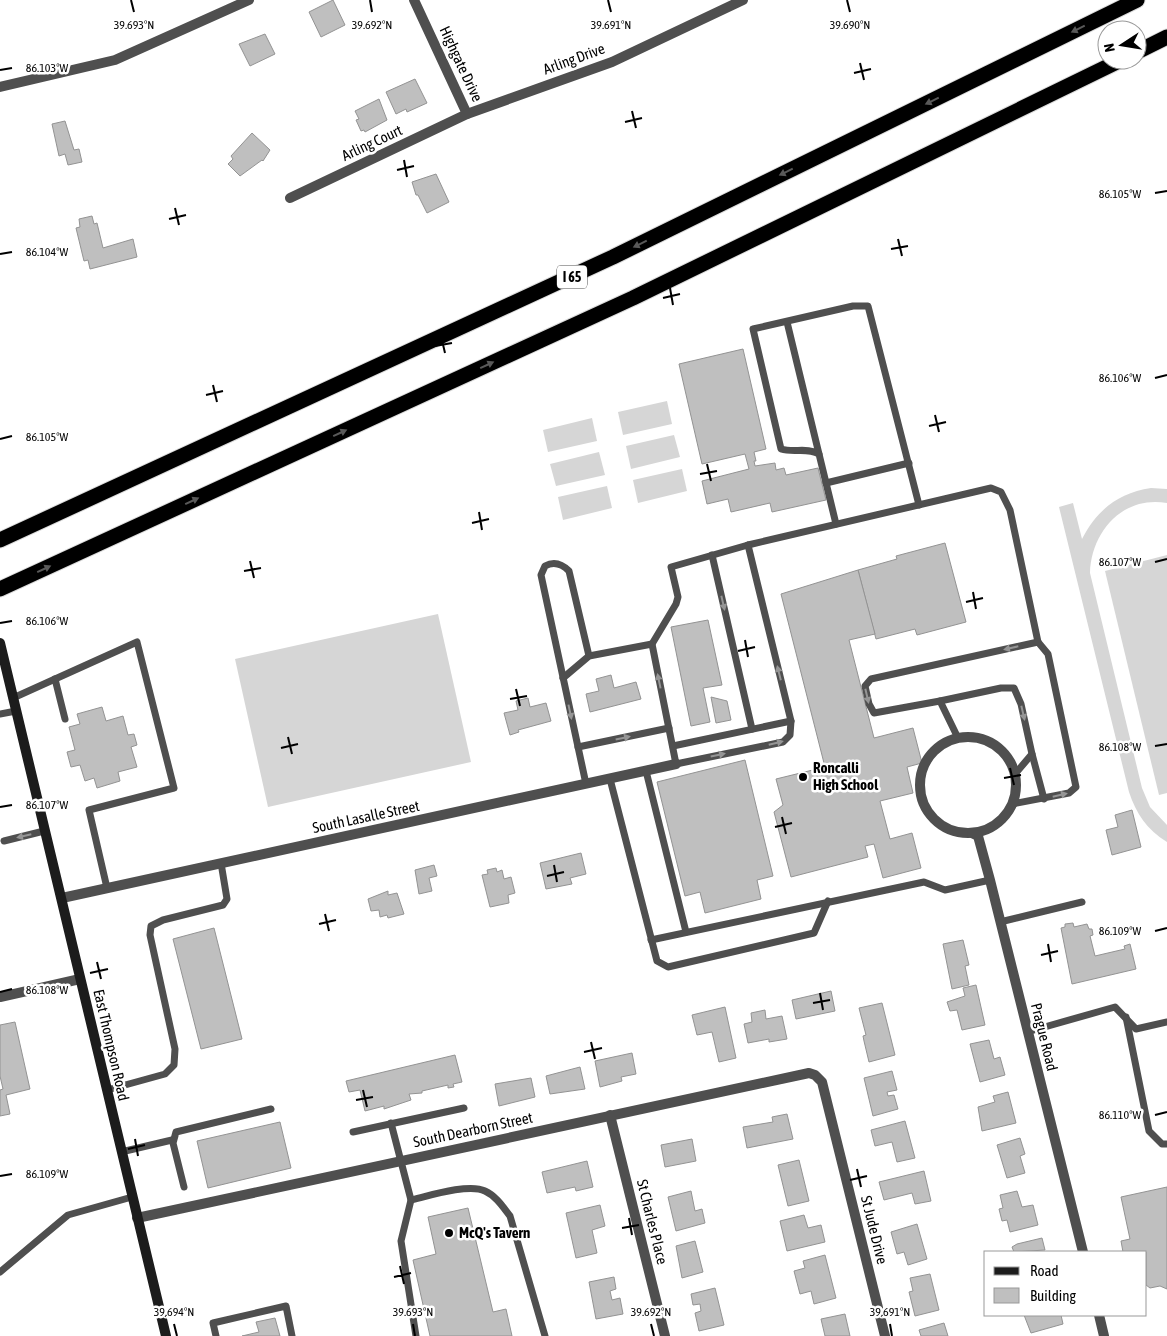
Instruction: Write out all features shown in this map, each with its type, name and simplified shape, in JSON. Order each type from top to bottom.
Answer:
[{"type":"highway","name":"I 65","points":[[0,540],[614,257],[1138,0]]},
{"type":"highway","points":[[1147,47],[1167,38]]},
{"type":"highway","points":[[0,589],[633,298],[1100,70]]},
{"type":"main road","name":"East Thompson Road","points":[[0,644],[166,1336]]},
{"type":"street","points":[[0,87],[115,60],[249,0]]},
{"type":"street","name":"Highgate Drive","points":[[414,0],[467,114]]},
{"type":"street","name":"Arling Drive","points":[[467,114],[612,62],[743,0]]},
{"type":"street","name":"Arling Court","points":[[290,198],[467,114]]},
{"type":"street","points":[[972,737],[987,741],[1005,754],[1015,774],[1016,789],[1012,804],[1006,815],[996,824],[972,833],[958,832],[944,826],[933,818],[925,806],[921,792],[921,778],[925,764],[933,752],[944,743],[958,738],[972,737]]},
{"type":"street","name":"South Lasalle Street","points":[[62,898],[676,764]]},
{"type":"street","name":"Prague Road","points":[[972,833],[978,836],[990,880],[1083,1251]]},
{"type":"street","points":[[0,997],[80,979]]},
{"type":"street","name":"South Dearborn Street","points":[[137,1218],[803,1074],[815,1075]]},
{"type":"street","name":"St Jude Drive","points":[[815,1075],[822,1082],[886,1336]]},
{"type":"street","name":"St Charles Place","points":[[610,1115],[665,1336]]},
{"type":"street","points":[[1099,1316],[1104,1336]]},
{"type":"lane","points":[[818,454],[811,450],[791,452],[781,449],[755,345],[753,329],[854,306],[868,306],[919,505]]},
{"type":"lane","points":[[787,322],[836,524]]},
{"type":"lane","points":[[826,483],[908,463]]},
{"type":"lane","points":[[748,545],[791,721],[790,735],[783,742],[676,764],[652,644],[676,604],[678,596],[671,567],[748,545],[991,488],[1001,492],[1010,510],[1038,642],[1048,654],[1076,788],[1070,793],[1012,804]]},
{"type":"lane","points":[[712,556],[752,729]]},
{"type":"lane","points":[[586,784],[541,575],[548,564],[558,563],[569,571],[589,656]]},
{"type":"lane","points":[[13,698],[137,642],[174,788],[88,810],[107,888]]},
{"type":"lane","points":[[1038,642],[871,679],[865,686],[869,704],[874,713],[1001,688],[1014,688],[1021,704],[1044,799]]},
{"type":"lane","points":[[562,678],[589,656],[652,644]]},
{"type":"lane","points":[[55,679],[65,718]]},
{"type":"lane","points":[[940,701],[958,738]]},
{"type":"lane","points":[[0,714],[16,711]]},
{"type":"lane","points":[[673,746],[791,721]]},
{"type":"lane","points":[[578,747],[669,728]]},
{"type":"lane","points":[[1015,774],[1032,754]]},
{"type":"lane","points":[[646,771],[686,932]]},
{"type":"lane","points":[[610,779],[656,961],[668,967],[814,934],[828,901]]},
{"type":"lane","points":[[4,840],[44,831]]},
{"type":"lane","points":[[106,1090],[165,1074],[174,1065],[175,1049],[150,935],[151,926],[163,920],[223,905],[227,899],[221,863]]},
{"type":"lane","points":[[651,940],[924,882],[945,890],[990,880]]},
{"type":"lane","points":[[1000,922],[1082,902]]},
{"type":"lane","points":[[1027,1032],[1116,1007],[1136,1029],[1167,1022]]},
{"type":"lane","points":[[1126,1017],[1149,1131],[1162,1144],[1167,1144]]},
{"type":"lane","points":[[353,1132],[464,1108]]},
{"type":"lane","points":[[184,1187],[172,1140],[176,1132],[271,1109]]},
{"type":"lane","points":[[392,1123],[411,1200],[401,1240],[416,1336]]},
{"type":"lane","points":[[121,1152],[172,1140]]},
{"type":"lane","points":[[411,1200],[469,1189],[484,1190],[497,1200],[510,1216],[545,1336]]},
{"type":"lane","points":[[0,1272],[68,1215],[132,1197]]},
{"type":"lane","points":[[216,1336],[214,1323],[286,1306],[292,1336]]},
{"type":"shaded area","points":[[667,401],[672,424],[623,435],[618,412]]},
{"type":"shaded area","points":[[592,418],[597,441],[548,452],[543,430]]},
{"type":"shaded area","points":[[674,435],[680,457],[631,469],[626,446]]},
{"type":"shaded area","points":[[599,452],[605,475],[556,486],[550,464]]},
{"type":"shaded area","points":[[682,469],[687,491],[638,503],[633,480]]},
{"type":"shaded area","points":[[607,486],[612,508],[563,520],[558,497]]},
{"type":"shaded area","points":[[1151,488],[1167,489],[1167,503],[1151,502],[1137,505],[1124,511],[1112,520],[1096,544],[1090,573],[1142,788],[1150,807],[1167,825],[1167,842],[1143,820],[1129,792],[1059,507],[1073,503],[1082,539],[1094,520],[1110,504],[1128,494]]},
{"type":"shaded area","points":[[1167,555],[1167,793],[1159,795],[1105,571]]},
{"type":"shaded area","points":[[438,614],[471,762],[268,807],[235,659]]},
{"type":"building","points":[[333,0],[345,25],[321,37],[309,12]]},
{"type":"building","points":[[265,34],[275,54],[250,66],[239,44]]},
{"type":"building","points":[[415,79],[427,103],[407,112],[406,109],[396,114],[386,92]]},
{"type":"building","points":[[379,99],[387,120],[365,132],[364,130],[361,131],[356,120],[359,119],[355,111]]},
{"type":"building","points":[[65,121],[74,150],[79,149],[82,162],[68,165],[65,154],[59,156],[52,124]]},
{"type":"building","points":[[252,133],[270,150],[263,161],[240,176],[228,164],[233,159],[231,156]]},
{"type":"building","points":[[436,174],[449,202],[427,213],[418,195],[416,195],[412,182]]},
{"type":"building","points":[[92,216],[94,224],[97,223],[103,248],[133,239],[137,257],[90,269],[88,260],[84,261],[76,228],[80,227],[79,219]]},
{"type":"building","points":[[743,349],[766,449],[754,452],[755,466],[775,463],[776,470],[784,468],[786,475],[818,468],[826,500],[772,512],[770,503],[731,512],[728,499],[707,504],[702,481],[749,469],[745,454],[702,464],[679,364]]},
{"type":"building","points":[[945,543],[966,622],[917,635],[915,629],[876,639],[858,570],[897,559],[896,556]]},
{"type":"building","points":[[858,570],[875,634],[849,640],[874,738],[913,728],[922,763],[907,767],[913,793],[880,801],[890,839],[912,833],[921,868],[883,878],[874,844],[865,846],[868,857],[791,877],[774,812],[783,805],[776,779],[825,767],[781,594]]},
{"type":"building","points":[[708,620],[722,685],[703,688],[710,722],[691,726],[671,627]]},
{"type":"building","points":[[611,675],[614,688],[636,682],[641,699],[590,712],[586,694],[599,691],[596,679]]},
{"type":"building","points":[[711,697],[727,701],[731,720],[716,723]]},
{"type":"building","points":[[528,698],[530,707],[546,703],[551,721],[518,730],[519,732],[510,735],[504,713],[518,710],[516,701]]},
{"type":"building","points":[[102,707],[106,721],[123,716],[128,735],[134,734],[137,745],[131,747],[137,767],[118,772],[120,781],[97,788],[94,778],[85,781],[80,765],[71,767],[67,752],[75,750],[69,727],[80,724],[77,714]]},
{"type":"building","points":[[745,760],[773,876],[757,880],[761,899],[705,913],[700,892],[685,896],[657,782]]},
{"type":"building","points":[[1132,810],[1141,847],[1112,855],[1106,830],[1118,827],[1115,815]]},
{"type":"building","points":[[581,853],[586,874],[570,878],[572,884],[546,889],[540,863]]},
{"type":"building","points":[[434,865],[437,876],[429,878],[432,891],[419,894],[415,870]]},
{"type":"building","points":[[496,868],[497,872],[502,870],[504,879],[511,877],[515,893],[508,895],[509,903],[490,907],[482,875],[488,874],[487,870]]},
{"type":"building","points":[[388,891],[388,895],[397,893],[404,914],[388,918],[387,915],[380,917],[379,910],[371,911],[368,899]]},
{"type":"building","points":[[1073,923],[1074,927],[1087,924],[1089,929],[1092,929],[1093,935],[1090,936],[1095,956],[1125,949],[1124,946],[1130,944],[1136,969],[1072,984],[1061,928],[1065,927],[1065,924]]},
{"type":"building","points":[[214,928],[242,1039],[201,1049],[173,939]]},
{"type":"building","points":[[963,940],[969,965],[965,966],[969,985],[952,989],[943,944]]},
{"type":"building","points":[[976,985],[985,1025],[962,1030],[957,1010],[950,1011],[947,1002],[965,996],[963,988]]},
{"type":"building","points":[[831,991],[835,1011],[796,1019],[792,1000]]},
{"type":"building","points":[[882,1003],[895,1055],[869,1062],[863,1036],[866,1035],[859,1008]]},
{"type":"building","points":[[725,1007],[736,1058],[719,1062],[712,1032],[697,1035],[692,1015]]},
{"type":"building","points":[[765,1010],[766,1019],[782,1016],[787,1039],[769,1042],[769,1039],[748,1043],[744,1024],[752,1022],[751,1013]]},
{"type":"building","points":[[15,1022],[30,1089],[6,1095],[10,1114],[0,1116],[0,1090],[3,1089],[0,1076],[0,1025]]},
{"type":"building","points":[[989,1040],[994,1059],[1000,1057],[1005,1075],[980,1082],[970,1044]]},
{"type":"building","points":[[632,1053],[636,1074],[621,1077],[622,1081],[600,1087],[595,1061]]},
{"type":"building","points":[[455,1055],[462,1082],[453,1084],[454,1087],[448,1088],[448,1085],[422,1091],[422,1093],[409,1094],[411,1100],[384,1109],[384,1106],[365,1111],[360,1090],[349,1092],[346,1081]]},
{"type":"building","points":[[580,1067],[585,1089],[550,1094],[546,1076]]},
{"type":"building","points":[[892,1071],[897,1090],[887,1092],[888,1096],[894,1095],[898,1109],[873,1116],[864,1078]]},
{"type":"building","points":[[531,1078],[535,1097],[499,1106],[495,1084]]},
{"type":"building","points":[[1008,1092],[1016,1123],[982,1131],[978,1107],[995,1102],[993,1096]]},
{"type":"building","points":[[787,1114],[793,1139],[747,1148],[743,1127],[773,1122],[772,1117]]},
{"type":"building","points":[[905,1121],[915,1158],[897,1162],[892,1142],[875,1146],[871,1130]]},
{"type":"building","points":[[280,1122],[291,1168],[208,1188],[197,1141]]},
{"type":"building","points":[[1020,1138],[1025,1154],[1020,1156],[1025,1173],[1007,1178],[997,1145]]},
{"type":"building","points":[[692,1139],[696,1161],[665,1167],[661,1145]]},
{"type":"building","points":[[799,1160],[809,1201],[788,1206],[778,1165]]},
{"type":"building","points":[[587,1161],[593,1187],[576,1191],[575,1187],[547,1193],[542,1172]]},
{"type":"building","points":[[924,1171],[931,1201],[915,1204],[912,1193],[884,1200],[879,1182]]},
{"type":"building","points":[[1167,1187],[1167,1289],[1160,1286],[1150,1288],[1147,1286],[1147,1251],[1123,1251],[1121,1241],[1130,1239],[1121,1197]]},
{"type":"building","points":[[691,1191],[695,1211],[702,1209],[705,1223],[676,1231],[668,1197]]},
{"type":"building","points":[[1017,1191],[1022,1207],[1033,1205],[1038,1225],[1010,1232],[1007,1220],[1002,1221],[999,1209],[1003,1208],[1000,1195]]},
{"type":"building","points":[[600,1205],[605,1226],[592,1230],[597,1253],[576,1258],[566,1213]]},
{"type":"building","points":[[468,1208],[493,1312],[506,1309],[512,1336],[430,1336],[413,1260],[436,1254],[428,1217]]},
{"type":"building","points":[[804,1215],[808,1228],[821,1225],[825,1242],[787,1251],[780,1221]]},
{"type":"building","points":[[917,1224],[927,1259],[908,1265],[904,1252],[897,1254],[891,1232]]},
{"type":"building","points":[[1042,1238],[1045,1250],[1014,1251],[1012,1247]]},
{"type":"building","points":[[695,1241],[703,1272],[682,1278],[676,1246]]},
{"type":"building","points":[[825,1255],[836,1298],[814,1304],[811,1291],[800,1294],[794,1271],[805,1268],[803,1261]]},
{"type":"building","points":[[930,1274],[939,1310],[915,1316],[909,1292],[913,1291],[910,1278]]},
{"type":"building","points":[[614,1277],[616,1289],[610,1291],[612,1300],[620,1298],[623,1314],[596,1319],[589,1282]]},
{"type":"building","points":[[715,1288],[724,1325],[699,1331],[695,1313],[701,1311],[700,1304],[693,1305],[691,1294]]},
{"type":"building","points":[[845,1314],[850,1336],[825,1336],[821,1319]]},
{"type":"building","points":[[1024,1316],[1061,1316],[1063,1324],[1031,1333]]},
{"type":"building","points":[[275,1318],[280,1336],[242,1336],[259,1332],[256,1322]]},
{"type":"building","points":[[944,1323],[948,1336],[921,1336],[919,1330]]},
{"type":"place","name":"Roncalli High School","points":[[803,777]]},
{"type":"place","name":"McQ's Tavern","points":[[449,1233]]}]
